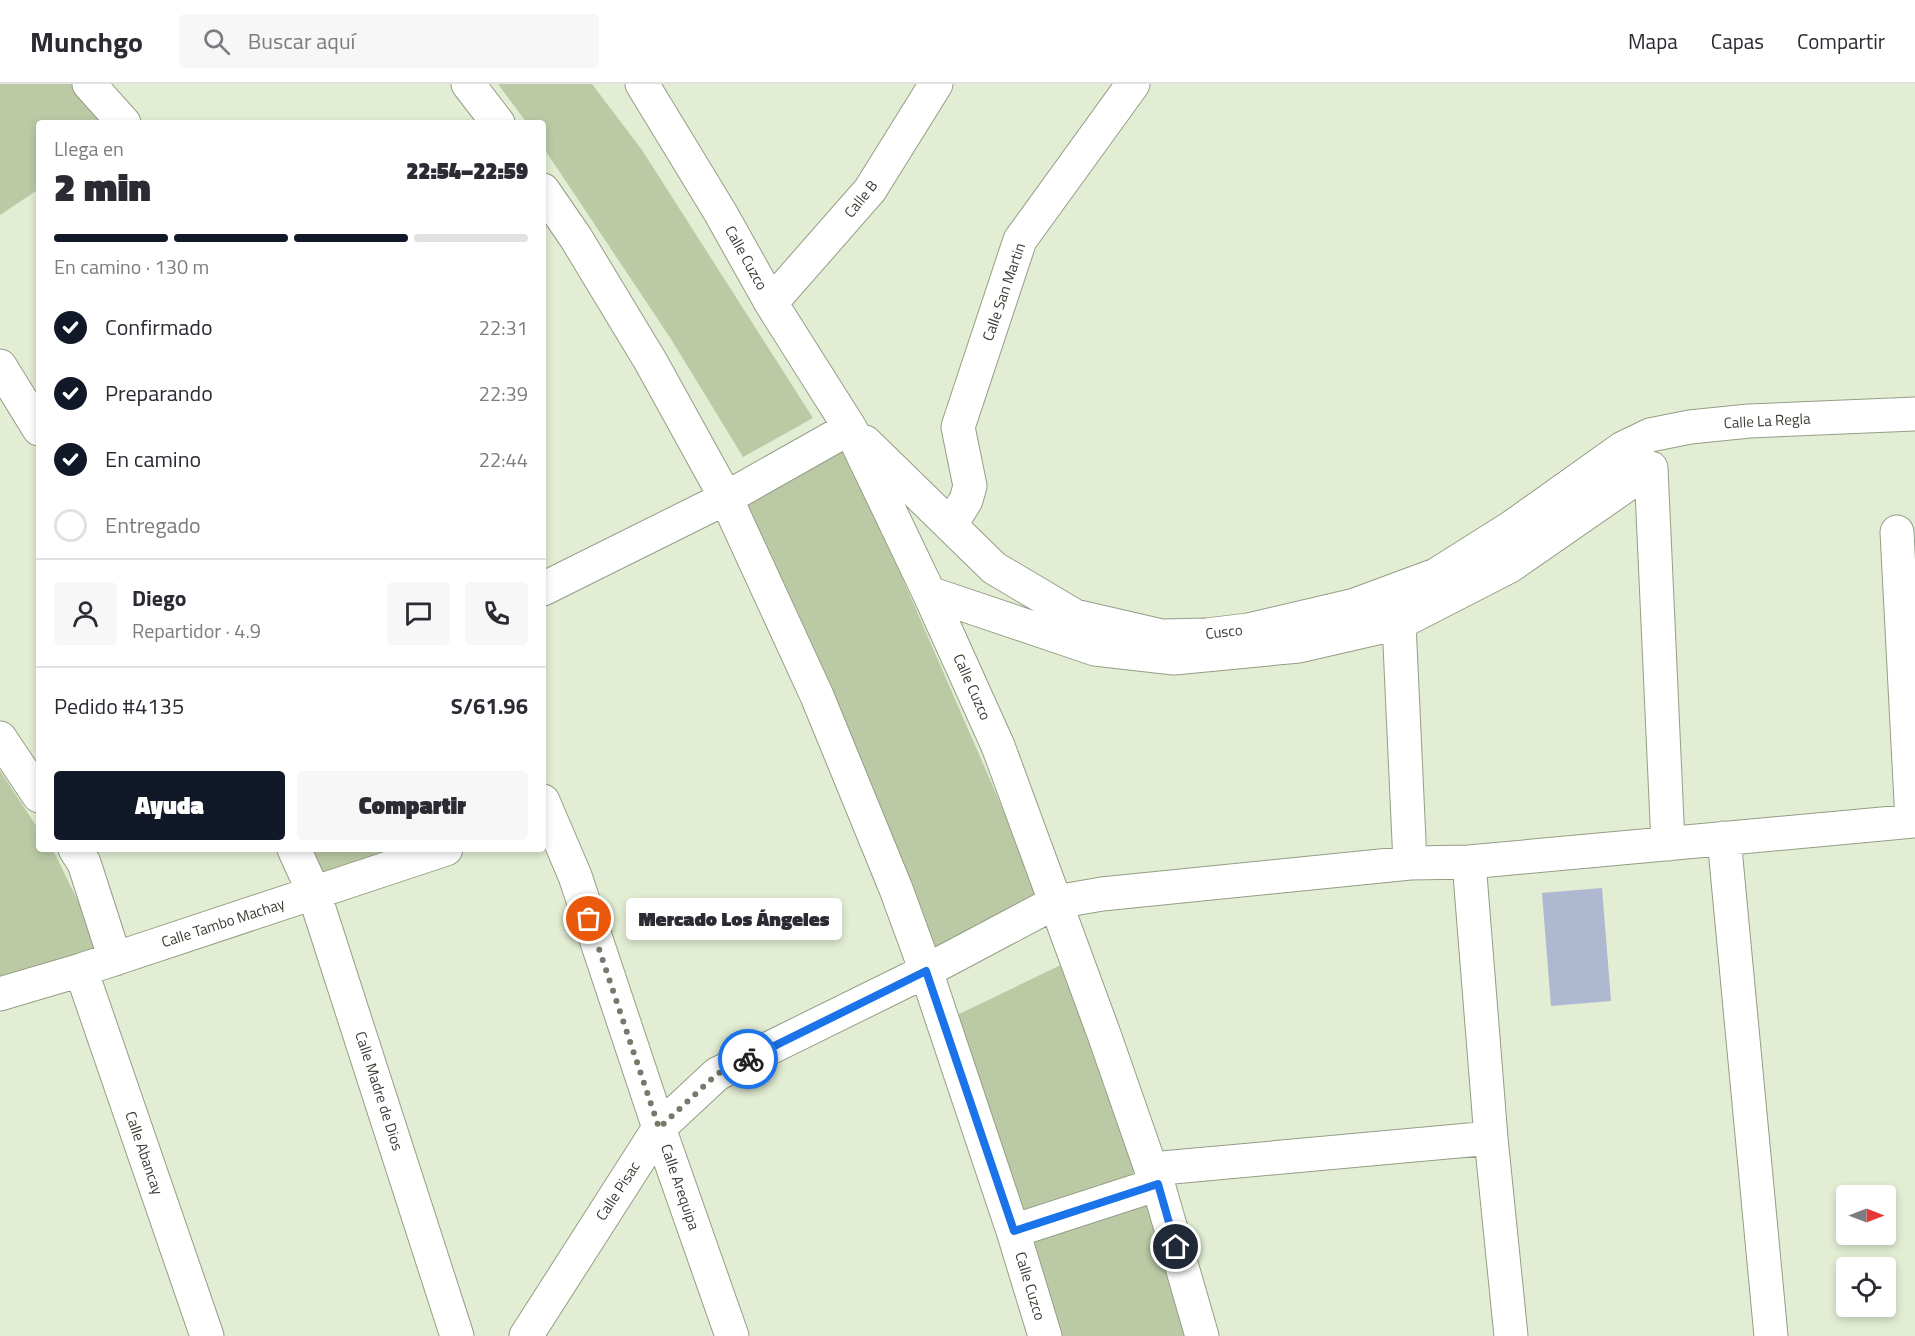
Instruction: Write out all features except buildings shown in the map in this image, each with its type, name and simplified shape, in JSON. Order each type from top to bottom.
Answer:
[{"type":"street","points":[[468,84],[496,120]]},
{"type":"street","name":"Calle Cuzco","points":[[642,84],[720,212],[771,303],[850,428],[929,593],[998,746],[1154,1177],[1202,1336]]},
{"type":"street","name":"Calle B","points":[[771,303],[870,190],[936,84]]},
{"type":"street","name":"Calle San Martin","points":[[948,522],[958,513],[966,500],[970,486],[958,427],[1020,240],[1133,84]]},
{"type":"street","points":[[98,87],[122,120]]},
{"type":"street","name":"Calle Cuzco","points":[[546,194],[576,238],[651,362],[726,498],[817,696],[896,889],[926,971],[1014,1231],[1045,1336]]},
{"type":"street","points":[[0,366],[36,424]]},
{"type":"street","name":"Calle La Regla","points":[[1623,448],[1650,435],[1690,427],[1749,421],[1915,414]]},
{"type":"street","points":[[546,588],[726,498],[850,428]]},
{"type":"street","name":"Cusco","points":[[850,428],[994,568],[1075,616],[1162,636],[1207,635],[1248,630],[1355,606],[1436,575],[1512,527],[1623,448]]},
{"type":"street","points":[[929,593],[1095,649],[1174,658],[1299,646],[1399,623],[1510,566],[1651,468],[1668,844]]},
{"type":"street","points":[[1897,532],[1914,821]]},
{"type":"street","points":[[1399,623],[1410,863]]},
{"type":"street","points":[[0,738],[36,792]]},
{"type":"street","name":"Calle Arequipa","points":[[546,813],[575,876],[659,1128],[732,1336]]},
{"type":"street","name":"Calle Pisac","points":[[526,1336],[659,1128],[717,1074],[926,971],[1056,902],[1102,894],[1410,863],[1469,862],[1914,821]]},
{"type":"street","points":[[1724,838],[1771,1336]]},
{"type":"street","points":[[77,852],[84,863],[115,958]]},
{"type":"street","name":"Calle Madre de Dios","points":[[295,852],[314,892],[458,1336]]},
{"type":"street","name":"Calle Tambo Machay","points":[[0,994],[81,970],[437,852]]},
{"type":"street","points":[[1469,862],[1491,1138],[1511,1336]]},
{"type":"street","name":"Calle Abancay","points":[[81,970],[207,1336]]},
{"type":"street","points":[[1014,1231],[1154,1177],[1491,1138]]},
{"type":"green space","points":[[0,84],[84,84],[116,120],[36,120],[36,191],[0,215]]},
{"type":"green space","points":[[498,84],[592,84],[642,150],[813,418],[743,457],[671,339],[546,152],[546,120],[525,120]]},
{"type":"green space","points":[[845,446],[1045,906],[936,962],[742,505]]},
{"type":"green space","points":[[0,771],[36,825],[36,852],[53,852],[55,854],[101,948],[0,979]]},
{"type":"green space","points":[[306,852],[416,852],[321,885]]},
{"type":"green space","points":[[1067,962],[1145,1179],[1018,1220],[953,1017]]},
{"type":"green space","points":[[1152,1199],[1190,1336],[1059,1336],[1030,1235]]},
{"type":"way so far","points":[[589,919],[659,1128],[717,1074],[748,1059]]},
{"type":"place","name":"Mercado Los Ángeles","points":[[589,919]]},
{"type":"route","points":[[748,1059],[926,971],[1014,1231],[1158,1184],[1176,1247]]}]
